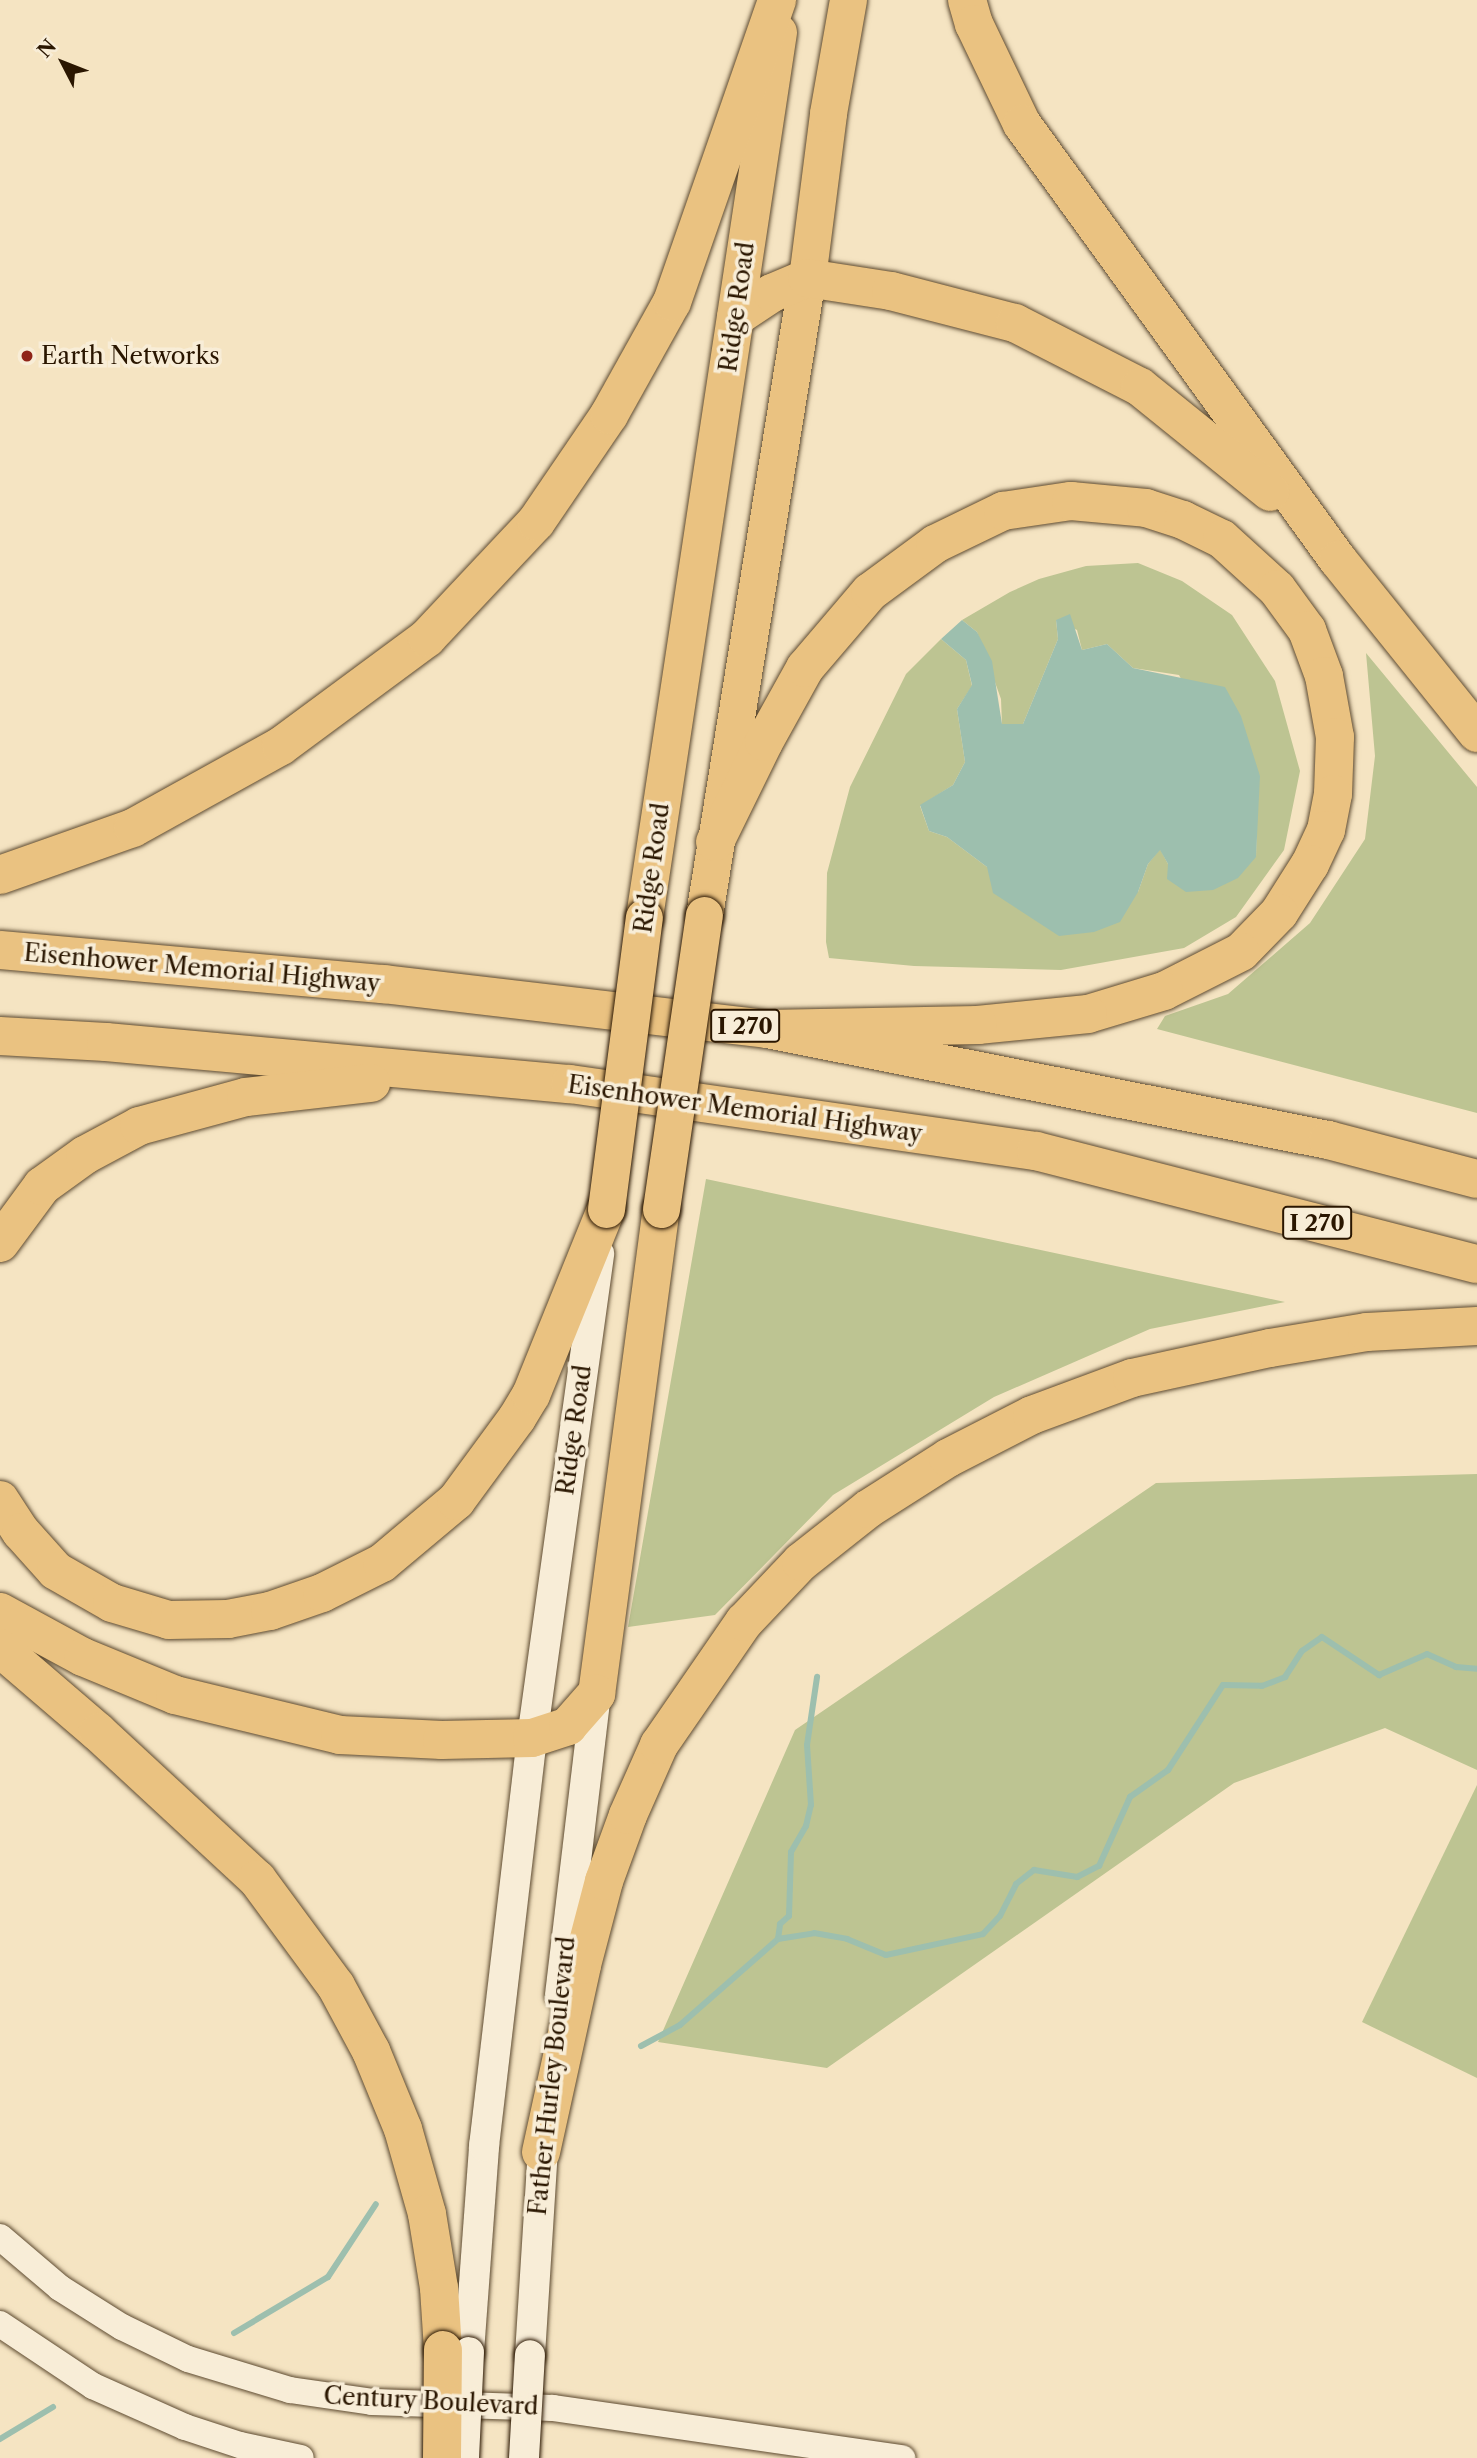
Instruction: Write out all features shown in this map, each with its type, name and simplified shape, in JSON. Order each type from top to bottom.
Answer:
[{"type":"highway","points":[[0,875],[134,828],[281,746],[427,638],[536,522],[609,415],[672,302],[776,0]]},
{"type":"highway","name":"Ridge Road","points":[[606,1209],[644,917],[784,0]]},
{"type":"highway","points":[[0,1612],[83,1657],[174,1695],[340,1735],[442,1740],[533,1738],[568,1726],[596,1694],[661,1209],[704,915],[807,278],[828,113],[848,0]]},
{"type":"highway","points":[[967,0],[974,24],[1022,124],[1338,560],[1477,733]]},
{"type":"highway","points":[[736,317],[772,293],[807,278],[891,291],[1015,323],[1140,387],[1255,478],[1338,560]]},
{"type":"highway","points":[[715,842],[764,742],[805,668],[870,592],[935,544],[1003,512],[1071,501],[1146,508],[1183,520],[1222,539],[1285,599],[1307,630],[1324,676],[1335,737],[1333,794],[1326,830],[1310,864],[1279,913],[1241,952],[1164,991],[1088,1014],[978,1025],[767,1029]]},
{"type":"highway","name":"Eisenhower Memorial Highway","points":[[0,950],[384,984],[767,1029],[1328,1140],[1477,1179]]},
{"type":"highway","name":"Eisenhower Memorial Highway","points":[[0,1036],[106,1042],[570,1084],[1036,1151],[1477,1264]]},
{"type":"highway","points":[[0,1242],[42,1186],[85,1155],[139,1126],[246,1097],[363,1083],[570,1084]]},
{"type":"highway","points":[[0,1500],[21,1532],[56,1571],[112,1603],[169,1620],[228,1619],[270,1611],[322,1593],[382,1563],[456,1501],[502,1439],[531,1395],[606,1209]]},
{"type":"highway","points":[[541,2152],[582,1965],[604,1881],[628,1815],[659,1745],[744,1622],[801,1562],[868,1509],[948,1458],[1032,1416],[1132,1378],[1270,1348],[1367,1332],[1477,1326]]},
{"type":"highway","points":[[0,1648],[98,1732],[257,1879],[336,1986],[371,2051],[403,2129],[429,2226],[439,2288],[456,2351],[442,2458]]},
{"type":"main road","name":"Ridge Road","points":[[533,1738],[606,1209]]},
{"type":"main road","name":"Father Hurley Boulevard","points":[[524,2458],[541,2152],[596,1694]]},
{"type":"main road","points":[[464,2458],[456,2351],[484,2146],[533,1738]]},
{"type":"street","name":"Century Boulevard","points":[[0,2237],[60,2288],[122,2327],[188,2359],[290,2390],[372,2402],[553,2408],[902,2458]]},
{"type":"street","points":[[0,2324],[93,2386],[185,2427],[240,2445],[301,2458]]},
{"type":"green space","points":[[1138,563],[1182,581],[1232,615],[1275,681],[1300,771],[1284,850],[1236,917],[1184,948],[1061,970],[914,966],[829,958],[826,942],[827,873],[850,787],[906,674],[941,639],[966,660],[972,686],[957,709],[965,762],[953,785],[920,806],[929,831],[947,837],[987,867],[1138,892],[1148,864],[1160,849],[1168,864],[1256,857],[1257,819],[1179,675],[1133,668],[1107,644],[1082,650],[1077,630],[1056,620],[1058,639],[1023,724],[1002,725],[1001,699],[977,632],[962,620],[1010,592],[1039,579],[1086,566]]},
{"type":"green space","points":[[1366,653],[1477,787],[1477,1113],[1157,1029],[1165,1016],[1228,994],[1310,923],[1365,839],[1375,756]]},
{"type":"green space","points":[[706,1179],[1285,1302],[1150,1329],[994,1397],[833,1495],[715,1615],[628,1627]]},
{"type":"green space","points":[[1477,1474],[1477,1770],[1385,1728],[1234,1783],[827,2068],[658,2042],[795,1730],[1156,1483]]},
{"type":"green space","points":[[1477,1785],[1477,2078],[1362,2022]]},
{"type":"shaded area","points":[[1070,614],[1082,650],[1107,644],[1133,668],[1225,687],[1241,716],[1260,776],[1256,857],[1238,878],[1213,890],[1186,892],[1167,879],[1168,864],[1160,850],[1148,864],[1138,892],[1120,922],[1094,932],[1059,936],[993,893],[987,867],[947,837],[929,831],[920,805],[953,785],[965,762],[957,709],[972,685],[966,660],[941,639],[962,620],[977,632],[992,661],[1002,724],[1023,724],[1058,639],[1056,620]]},
{"type":"waterway","points":[[641,2046],[680,2025],[778,1939],[814,1933],[847,1939],[886,1955],[983,1934],[1000,1916],[1016,1884],[1034,1870],[1077,1877],[1099,1866],[1130,1797],[1168,1770],[1223,1685],[1262,1686],[1285,1677],[1302,1651],[1322,1637],[1379,1675],[1427,1654],[1456,1667],[1477,1669]]},
{"type":"waterway","points":[[778,1939],[780,1924],[789,1916],[791,1852],[806,1826],[811,1805],[807,1745],[817,1677]]},
{"type":"waterway","points":[[234,2333],[328,2277],[376,2204]]},
{"type":"waterway","points":[[0,2439],[53,2407]]},
{"type":"place","name":"Earth Networks","points":[[27,356]]}]
